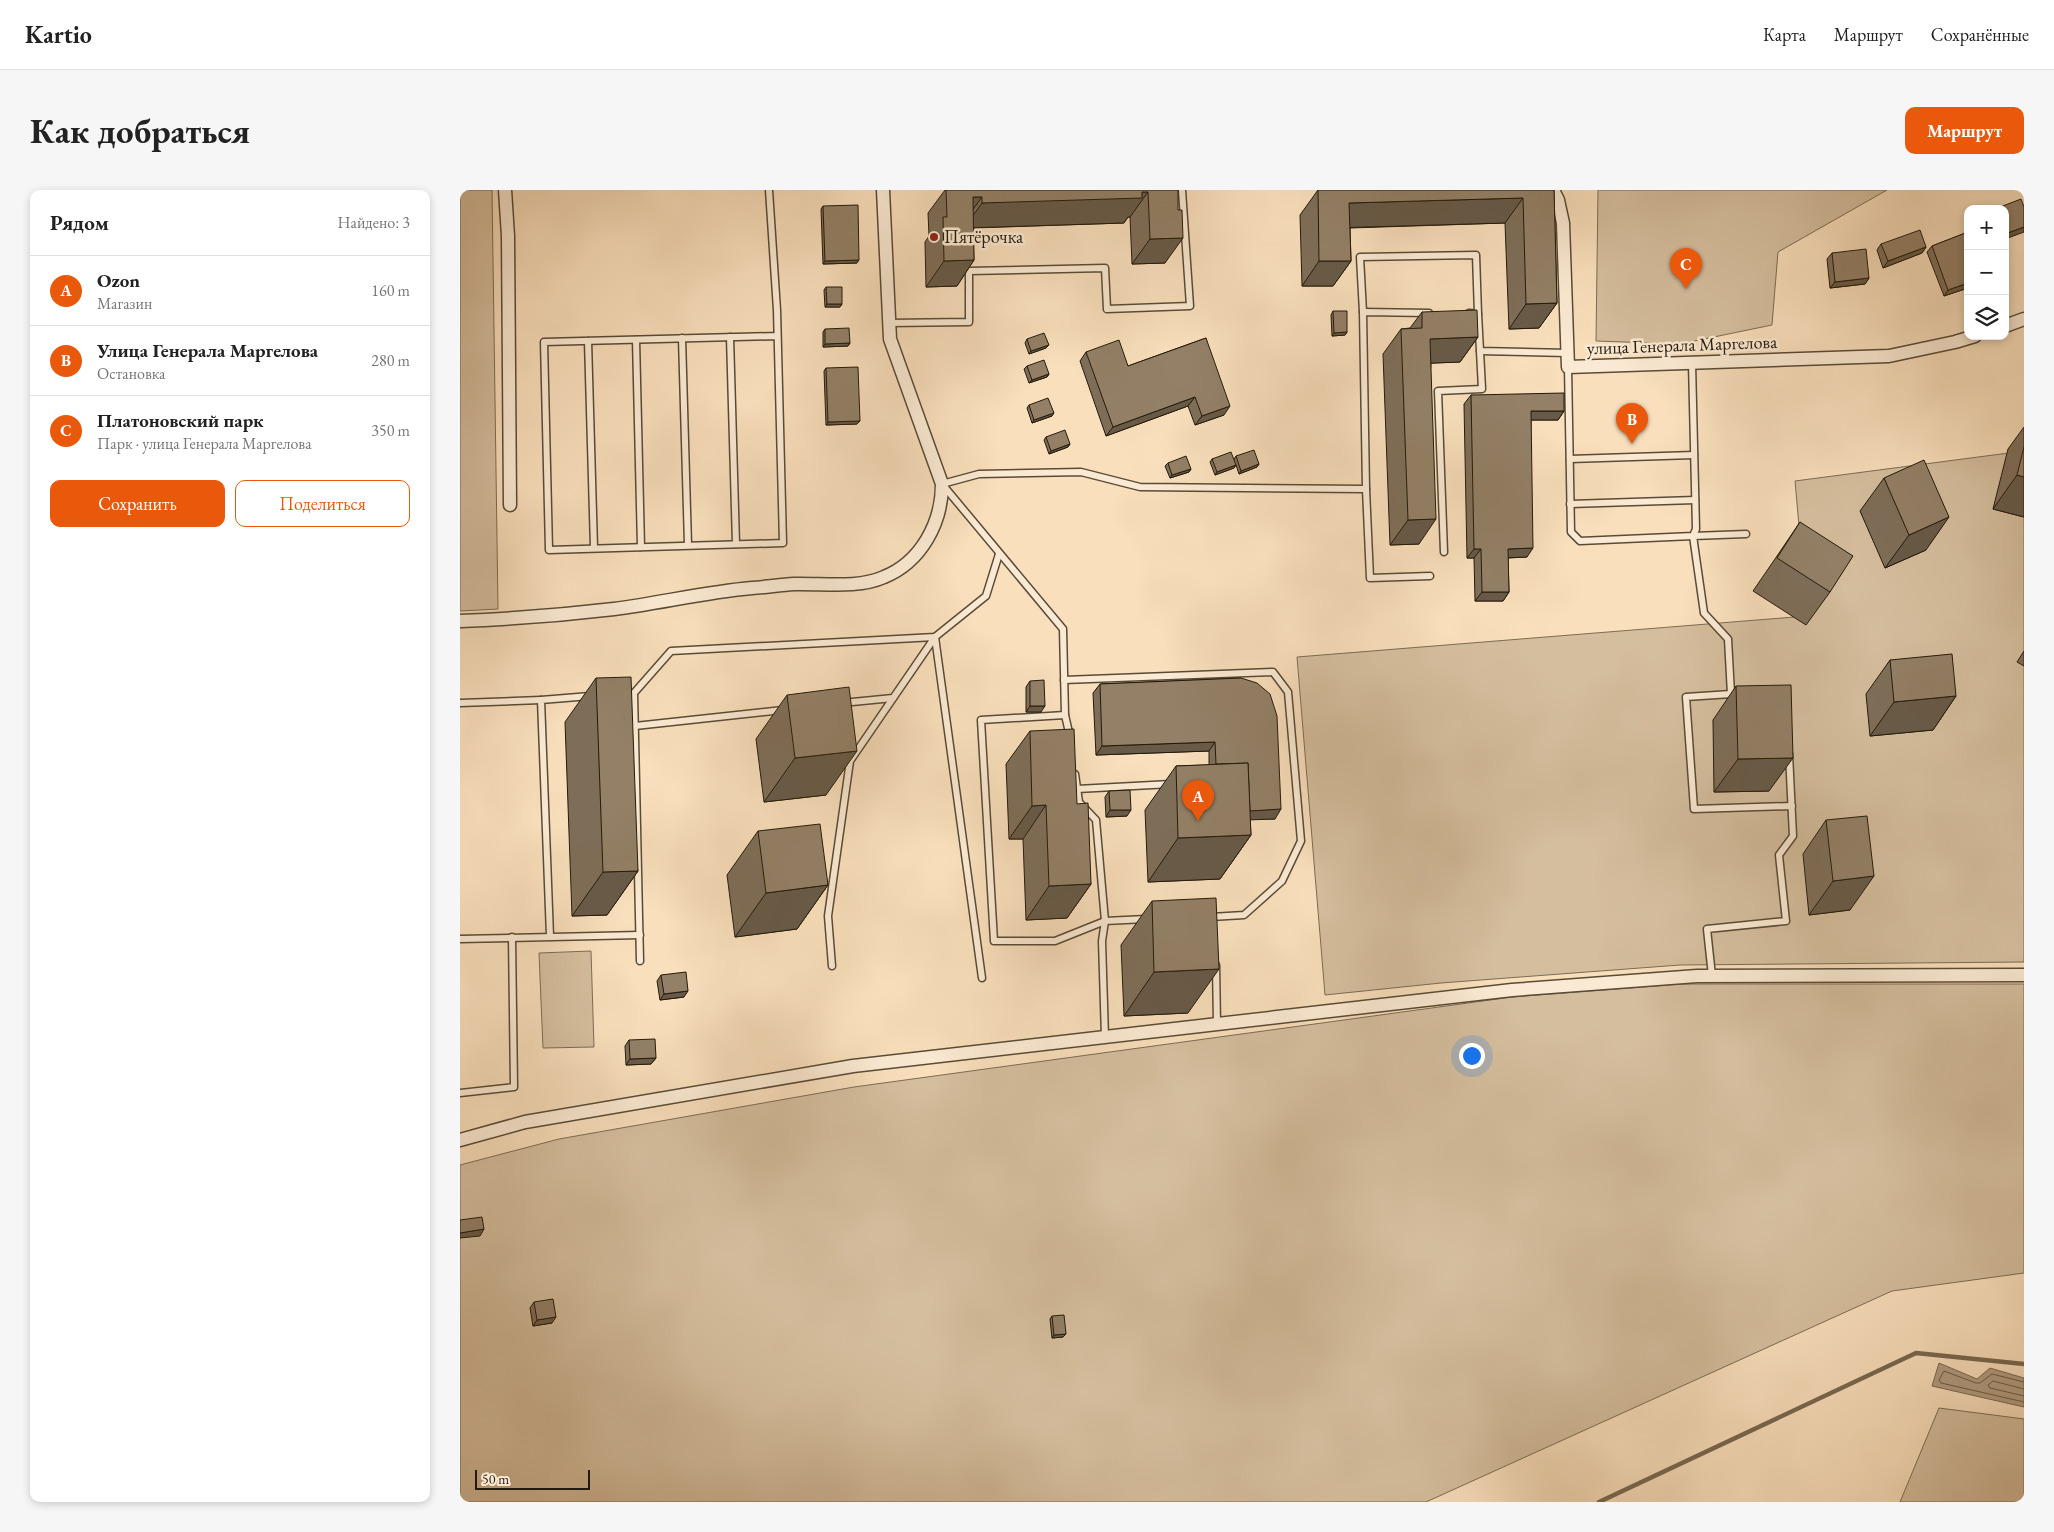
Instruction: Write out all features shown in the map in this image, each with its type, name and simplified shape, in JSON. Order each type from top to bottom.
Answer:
[{"type":"street","points":[[505,190],[508,236],[510,505]]},
{"type":"street","points":[[460,622],[547,617],[739,589],[792,584],[859,584],[884,578],[910,561],[925,544],[933,528],[942,501],[942,484],[890,339],[883,190]]},
{"type":"street","name":"улица Генерала Маргелова","points":[[1553,190],[1564,222],[1568,367],[1889,356],[1964,339]]},
{"type":"street","points":[[2009,325],[2024,319]]},
{"type":"street","points":[[460,1140],[526,1122],[834,1069],[1512,990],[1712,976],[2024,975]]},
{"type":"lane","points":[[769,190],[778,336],[783,543],[549,550],[544,342],[778,336]]},
{"type":"lane","points":[[889,323],[969,322],[969,271],[1105,268],[1107,309],[1190,306],[1182,190]]},
{"type":"lane","points":[[1430,576],[1370,578],[1360,257],[1476,255],[1482,389],[1438,391],[1444,552]]},
{"type":"lane","points":[[1363,312],[1440,313]]},
{"type":"lane","points":[[1459,313],[1478,314]]},
{"type":"lane","points":[[730,337],[736,544]]},
{"type":"lane","points":[[682,338],[688,546]]},
{"type":"lane","points":[[636,340],[641,547]]},
{"type":"lane","points":[[588,341],[594,548]]},
{"type":"lane","points":[[1480,351],[1568,353]]},
{"type":"lane","points":[[1692,363],[1696,529],[1693,536],[1704,613],[1728,639],[1731,694]]},
{"type":"lane","points":[[1568,367],[1571,532],[1580,541],[1746,534]]},
{"type":"lane","points":[[1570,459],[1694,455]]},
{"type":"lane","points":[[1070,740],[1065,715],[1062,629],[942,484],[979,474],[1080,472],[1140,487],[1366,489]]},
{"type":"lane","points":[[1570,504],[1695,500]]},
{"type":"lane","points":[[832,966],[828,916],[850,761],[935,637],[986,596],[999,554]]},
{"type":"lane","points":[[625,694],[634,693],[671,651],[935,637]]},
{"type":"lane","points":[[935,637],[982,978]]},
{"type":"lane","points":[[1064,680],[1272,672],[1288,692],[1301,840],[1282,881],[1244,915],[1204,917]]},
{"type":"lane","points":[[634,693],[640,961]]},
{"type":"lane","points":[[1748,694],[1686,697],[1694,809],[1792,806]]},
{"type":"lane","points":[[460,703],[597,696]]},
{"type":"lane","points":[[833,704],[893,698]]},
{"type":"lane","points":[[541,700],[550,936]]},
{"type":"lane","points":[[635,726],[794,708]]},
{"type":"lane","points":[[1065,715],[982,720],[994,941],[1055,941],[1105,921],[1154,919]]},
{"type":"lane","points":[[1712,976],[1707,929],[1786,921],[1779,855],[1794,836],[1788,748]]},
{"type":"lane","points":[[1074,770],[1079,802],[1096,820],[1105,921],[1102,941],[1105,1037]]},
{"type":"lane","points":[[1077,789],[1180,784]]},
{"type":"lane","points":[[1214,917],[1214,926]]},
{"type":"lane","points":[[460,939],[640,935]]},
{"type":"lane","points":[[460,1093],[514,1087],[512,938]]},
{"type":"lane","points":[[1215,954],[1217,1024]]},
{"type":"shaded area","points":[[460,190],[492,190],[498,609],[460,611]]},
{"type":"shaded area","points":[[1598,190],[1887,190],[1778,252],[1772,325],[1680,344],[1596,341]]},
{"type":"shaded area","points":[[2024,451],[2024,962],[1680,965],[1441,983],[1325,995],[1297,657],[1807,616],[1795,481]]},
{"type":"shaded area","points":[[591,951],[594,1047],[543,1048],[539,953]]},
{"type":"shaded area","points":[[1681,984],[2024,984],[2024,1273],[1892,1291],[1426,1502],[460,1502],[460,1165],[559,1139],[854,1087],[1512,997]]},
{"type":"shaded area","points":[[1939,1408],[2024,1419],[2024,1502],[1900,1502]]},
{"type":"water","points":[[1939,1363],[1977,1379],[1990,1368],[2024,1378],[2024,1407],[1932,1386]]},
{"type":"building","points":[[946,190],[1178,190],[1178,210],[1182,210],[1183,238],[1150,239],[1148,192],[1142,192],[1142,198],[982,203],[982,197],[973,197],[974,260],[944,261],[943,217],[947,217]]},
{"type":"building","points":[[1318,190],[1554,190],[1557,303],[1526,304],[1523,198],[1349,203],[1351,261],[1319,261]]},
{"type":"building","points":[[2021,199],[2024,207],[2024,227],[2009,233],[2009,205],[2005,205]]},
{"type":"building","points":[[858,205],[859,260],[825,261],[823,206]]},
{"type":"building","points":[[1920,230],[1926,247],[1888,261],[1881,244]]},
{"type":"building","points":[[1964,234],[1964,284],[1948,290],[1932,246]]},
{"type":"building","points":[[1866,249],[1869,278],[1835,282],[1832,253]]},
{"type":"building","points":[[826,287],[842,287],[842,304],[827,304]]},
{"type":"building","points":[[1477,310],[1478,337],[1430,339],[1436,519],[1408,520],[1401,329],[1422,328],[1422,312]]},
{"type":"building","points":[[1333,311],[1347,311],[1347,332],[1334,333]]},
{"type":"building","points":[[849,328],[850,343],[825,344],[825,329]]},
{"type":"building","points":[[1044,333],[1049,345],[1031,351],[1027,339]]},
{"type":"building","points":[[1206,338],[1230,406],[1202,416],[1195,397],[1113,427],[1086,352],[1119,340],[1128,366]]},
{"type":"building","points":[[1044,360],[1049,374],[1032,380],[1027,366]]},
{"type":"building","points":[[858,367],[860,421],[828,422],[826,368]]},
{"type":"building","points":[[1564,393],[1564,411],[1531,411],[1533,548],[1508,549],[1509,592],[1482,592],[1481,549],[1474,549],[1471,395]]},
{"type":"building","points":[[1048,398],[1054,413],[1034,420],[1029,405]]},
{"type":"building","points":[[1065,430],[1070,444],[1051,451],[1046,437]]},
{"type":"building","points":[[2024,447],[2024,477],[2017,475]]},
{"type":"building","points":[[1254,450],[1259,464],[1241,471],[1236,456]]},
{"type":"building","points":[[1231,452],[1236,465],[1217,472],[1212,459]]},
{"type":"building","points":[[1186,456],[1191,469],[1172,475],[1168,463]]},
{"type":"building","points":[[1924,460],[1949,517],[1909,535],[1884,478]]},
{"type":"building","points":[[1800,522],[1853,556],[1830,592],[1777,558]]},
{"type":"building","points":[[1952,654],[1956,696],[1894,702],[1890,660]]},
{"type":"building","points":[[631,677],[638,871],[603,872],[596,678]]},
{"type":"building","points":[[1241,678],[1257,683],[1270,694],[1277,716],[1281,809],[1250,811],[1248,763],[1216,764],[1215,742],[1102,746],[1100,684]]},
{"type":"building","points":[[1044,680],[1045,706],[1030,706],[1030,681]]},
{"type":"building","points":[[1791,685],[1793,758],[1738,759],[1736,686]]},
{"type":"building","points":[[849,687],[857,751],[795,758],[787,695]]},
{"type":"building","points":[[1074,729],[1077,804],[1088,803],[1091,884],[1049,886],[1046,805],[1032,806],[1030,731]]},
{"type":"building","points":[[1248,763],[1251,835],[1178,838],[1176,766]]},
{"type":"building","points":[[1130,790],[1131,810],[1110,810],[1109,791]]},
{"type":"building","points":[[1867,816],[1874,876],[1833,881],[1826,820]]},
{"type":"building","points":[[820,824],[828,885],[766,893],[758,831]]},
{"type":"building","points":[[1216,898],[1219,969],[1154,972],[1152,901]]},
{"type":"building","points":[[686,972],[688,991],[664,994],[661,975]]},
{"type":"building","points":[[655,1039],[656,1058],[630,1059],[629,1040]]},
{"type":"building","points":[[482,1217],[484,1229],[460,1233],[460,1220]]},
{"type":"building","points":[[553,1299],[556,1317],[537,1320],[534,1302]]},
{"type":"building","points":[[1064,1315],[1066,1334],[1054,1335],[1052,1316]]},
{"type":"waterway","points":[[1599,1502],[1916,1353],[2024,1364]]},
{"type":"place","name":"Пятёрочка","points":[[934,237]]},
{"type":"place","name":"Платоновский парк","points":[[1686,289]]},
{"type":"place","name":"Улица Генерала Маргелова","points":[[1632,444]]},
{"type":"place","name":"Ozon","points":[[1198,821]]}]
